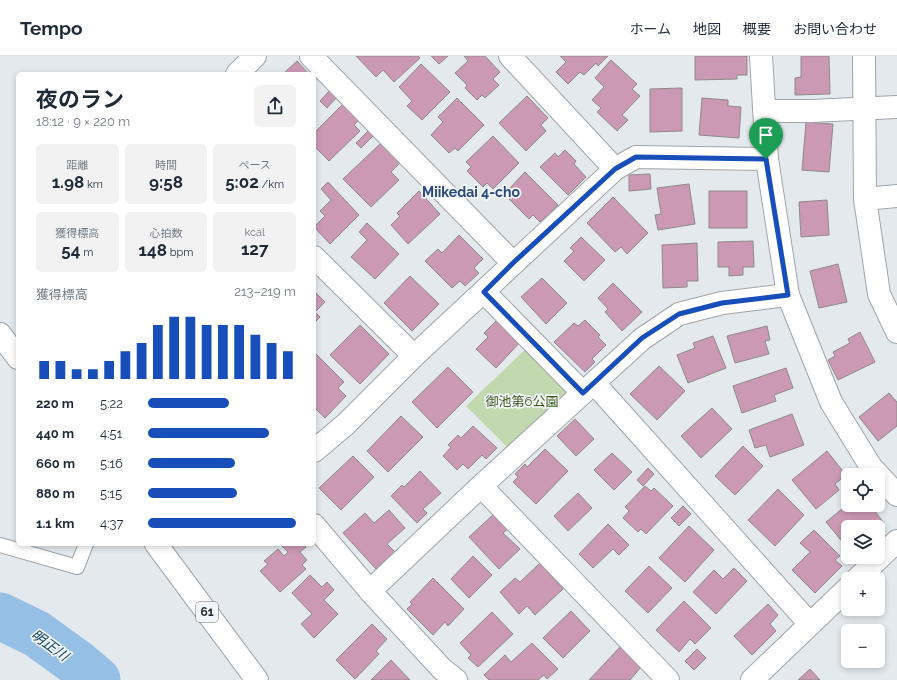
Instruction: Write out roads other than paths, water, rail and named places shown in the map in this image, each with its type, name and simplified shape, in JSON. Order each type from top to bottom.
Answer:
[{"type":"street","points":[[239,72],[255,56]]},
{"type":"street","points":[[311,56],[513,263]]},
{"type":"street","points":[[510,56],[615,169]]},
{"type":"street","points":[[762,56],[766,159],[788,295],[831,402],[871,467],[897,495]]},
{"type":"street","points":[[864,56],[865,199],[879,294],[897,332]]},
{"type":"street","points":[[764,111],[864,110],[897,107]]},
{"type":"street","points":[[316,449],[346,424],[414,356],[615,169],[636,157],[766,159]]},
{"type":"street","points":[[865,199],[897,196]]},
{"type":"street","points":[[316,259],[414,356]]},
{"type":"street","points":[[484,292],[588,388],[810,624]]},
{"type":"street","points":[[370,591],[481,486],[642,338],[679,314],[722,303],[788,295]]},
{"type":"street","points":[[0,334],[16,355]]},
{"type":"street","points":[[481,486],[668,680]]},
{"type":"street","points":[[316,527],[370,591],[442,669],[456,680]]},
{"type":"street","points":[[864,572],[897,541]]},
{"type":"street","name":"61","points":[[158,546],[258,680]]},
{"type":"street","points":[[752,680],[841,595]]},
{"type":"lane","points":[[0,545],[77,567],[85,546]]},
{"type":"waterway","name":"明正川","points":[[0,616],[37,634],[77,663],[97,680]]},
{"type":"district","name":"Miikedai 4-cho","points":[[471,192]]},
{"type":"park label","name":"御池第6公園","points":[[522,401]]}]
